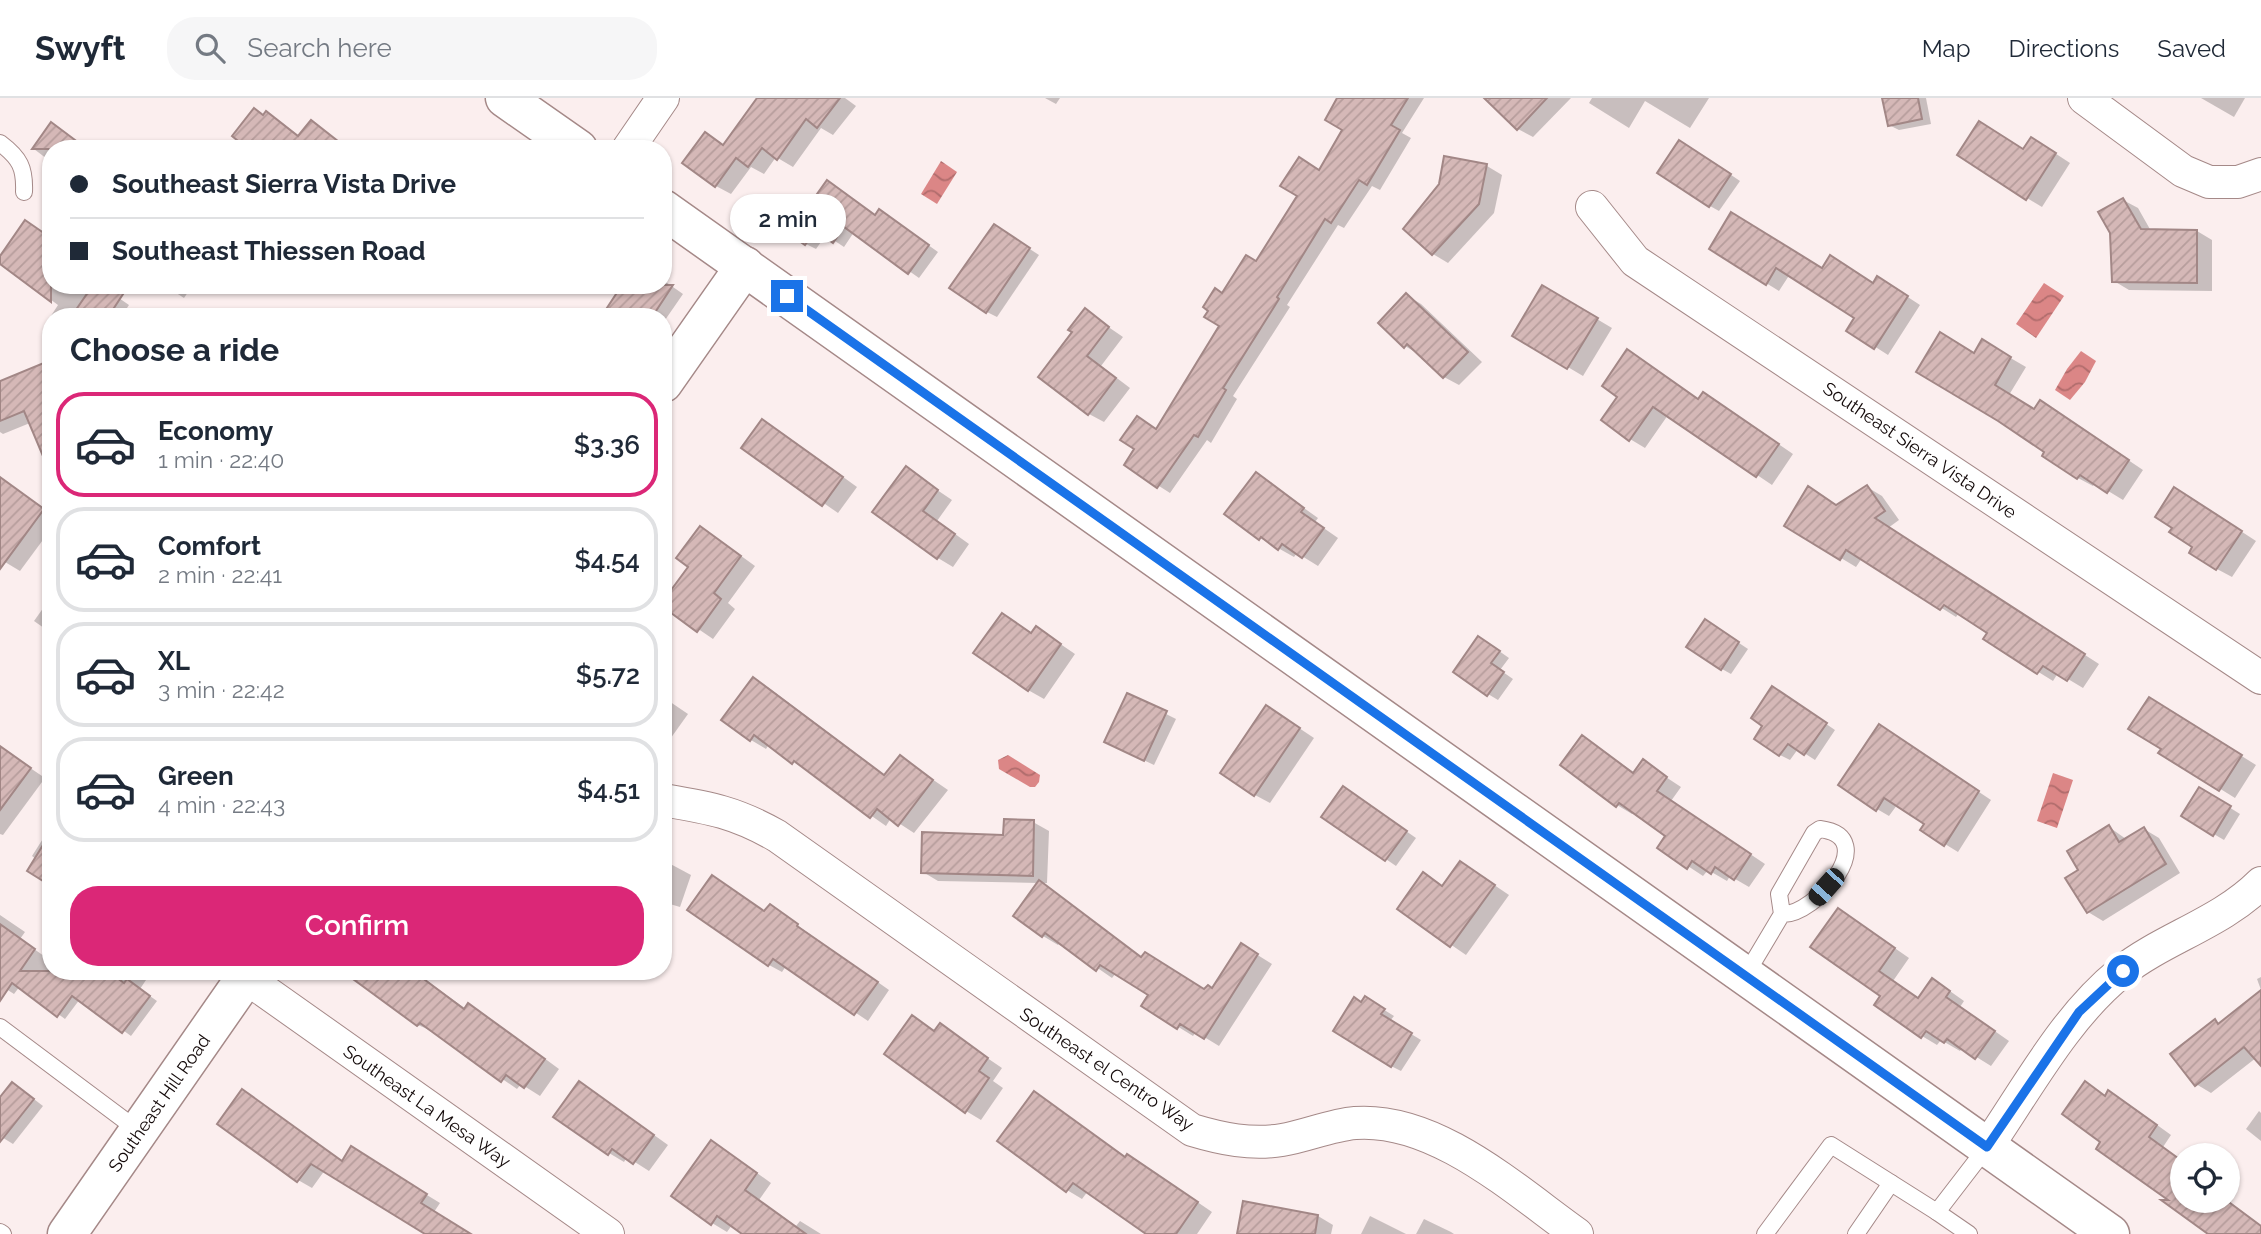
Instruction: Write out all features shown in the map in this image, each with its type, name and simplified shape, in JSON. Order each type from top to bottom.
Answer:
[{"type":"main road","points":[[505,98],[565,140]]},
{"type":"main road","points":[[672,215],[2110,1234]]},
{"type":"main road","points":[[672,370],[745,267]]},
{"type":"main road","name":"Southeast Hill Road","points":[[67,1234],[244,980]]},
{"type":"street","points":[[634,140],[663,98]]},
{"type":"street","points":[[2084,98],[2183,171],[2209,182],[2238,183],[2261,174]]},
{"type":"street","name":"Southeast Sierra Vista Drive","points":[[1592,207],[1635,261],[2261,678]]},
{"type":"street","name":"Southeast el Centro Way","points":[[672,802],[720,810],[749,820],[777,836],[1192,1130],[1221,1139],[1246,1142],[1280,1140],[1354,1123],[1413,1130],[1465,1154],[1577,1234]]},
{"type":"street","points":[[1987,1147],[2079,1012],[2098,992],[2150,953],[2233,907],[2261,883]]},
{"type":"street","name":"Southeast La Mesa Way","points":[[256,980],[608,1234]]},
{"type":"lane","points":[[0,143],[12,152],[24,171],[24,192]]},
{"type":"lane","points":[[1745,976],[1782,914],[1779,894],[1814,832],[1820,829],[1836,832],[1844,841],[1847,851],[1841,869],[1814,900],[1790,914],[1782,914]]},
{"type":"lane","points":[[0,1027],[139,1131]]},
{"type":"lane","points":[[1765,1234],[1831,1145],[1969,1234]]},
{"type":"lane","points":[[1937,1212],[1987,1147]]},
{"type":"lane","points":[[1856,1234],[1891,1183]]},
{"type":"water","points":[[941,161],[957,172],[937,204],[921,194]]},
{"type":"water","points":[[2044,283],[2064,296],[2036,338],[2016,324]]},
{"type":"water","points":[[2081,351],[2096,361],[2085,382],[2070,400],[2055,390]]},
{"type":"water","points":[[1008,755],[1040,775],[1035,787],[1030,787],[999,769],[998,760]]},
{"type":"water","points":[[2053,773],[2073,780],[2057,828],[2037,821]]},
{"type":"building","points":[[757,98],[840,98],[817,128],[806,119],[777,160],[762,148],[748,167],[736,158],[715,187],[682,163],[705,132],[723,145]]},
{"type":"building","points":[[1337,98],[1408,98],[1391,125],[1400,130],[1367,185],[1359,180],[1331,223],[1325,219],[1223,388],[1226,390],[1198,437],[1194,435],[1157,488],[1124,465],[1134,449],[1120,440],[1137,416],[1156,429],[1219,326],[1204,317],[1208,311],[1203,307],[1215,288],[1222,293],[1246,255],[1256,261],[1297,196],[1280,186],[1299,157],[1319,170],[1342,130],[1325,120]]},
{"type":"building","points":[[1484,98],[1547,98],[1517,130]]},
{"type":"building","points":[[1882,98],[1918,98],[1922,119],[1888,126]]},
{"type":"building","points":[[254,108],[263,115],[266,111],[298,136],[311,120],[337,140],[237,140],[232,136]]},
{"type":"building","points":[[1979,121],[2023,149],[2031,137],[2056,153],[2026,200],[1957,155]]},
{"type":"building","points":[[51,122],[75,140],[42,140],[42,149],[32,149]]},
{"type":"building","points":[[1679,140],[1731,174],[1709,207],[1657,173]]},
{"type":"building","points":[[1444,156],[1487,164],[1479,204],[1432,255],[1403,229],[1439,184]]},
{"type":"building","points":[[827,180],[875,215],[879,209],[929,245],[908,274],[844,227],[833,243],[816,230],[805,245],[776,224],[795,199],[807,208]]},
{"type":"building","points":[[2123,198],[2141,229],[2197,230],[2197,283],[2112,282],[2110,233],[2098,212]]},
{"type":"building","points":[[1731,212],[1822,268],[1830,255],[1873,283],[1877,276],[1908,296],[1874,349],[1846,331],[1854,318],[1776,268],[1766,285],[1709,249]]},
{"type":"building","points":[[25,220],[42,232],[42,294],[51,294],[51,302],[0,264],[0,256]]},
{"type":"building","points":[[994,224],[1030,248],[986,313],[949,288]]},
{"type":"building","points":[[1542,285],[1598,318],[1567,369],[1512,336]]},
{"type":"building","points":[[1406,293],[1468,352],[1443,378],[1407,344],[1404,348],[1378,323]]},
{"type":"building","points":[[87,294],[123,294],[114,308],[77,308]]},
{"type":"building","points":[[616,294],[667,294],[658,308],[607,308]]},
{"type":"building","points":[[1085,308],[1109,327],[1087,356],[1116,378],[1088,415],[1038,377],[1072,332],[1068,330]]},
{"type":"building","points":[[1940,332],[1974,353],[1982,339],[2011,357],[1995,385],[2034,409],[2040,400],[2129,460],[2107,493],[2080,475],[2077,479],[2042,456],[2044,452],[1998,421],[1916,372]]},
{"type":"building","points":[[1627,349],[1698,399],[1703,392],[1779,444],[1756,477],[1653,407],[1629,441],[1601,420],[1617,397],[1602,386]]},
{"type":"building","points":[[42,364],[42,454],[24,411],[0,421],[0,381]]},
{"type":"building","points":[[762,419],[843,477],[822,506],[741,448]]},
{"type":"building","points":[[906,466],[938,490],[923,511],[955,534],[937,559],[872,512]]},
{"type":"building","points":[[1256,472],[1304,508],[1301,512],[1324,528],[1302,558],[1282,544],[1278,550],[1261,537],[1259,540],[1224,514]]},
{"type":"building","points":[[0,477],[42,508],[42,512],[0,569]]},
{"type":"building","points":[[1867,485],[1885,511],[1875,518],[2085,654],[2067,681],[2043,666],[2037,674],[1983,639],[1987,633],[1944,605],[1940,610],[1846,550],[1840,560],[1784,526],[1808,486],[1836,505]]},
{"type":"building","points":[[2174,487],[2242,531],[2216,570],[2189,553],[2192,547],[2169,532],[2172,528],[2155,517]]},
{"type":"building","points":[[700,526],[741,556],[714,593],[721,599],[697,632],[672,614],[672,589],[688,567],[676,558]]},
{"type":"building","points":[[1002,613],[1031,633],[1036,626],[1061,644],[1028,691],[973,653]]},
{"type":"building","points":[[1705,619],[1739,642],[1721,670],[1686,647]]},
{"type":"building","points":[[1478,636],[1500,651],[1491,663],[1504,672],[1487,696],[1453,672]]},
{"type":"building","points":[[753,677],[884,775],[900,755],[933,780],[898,826],[877,809],[870,818],[794,761],[792,764],[754,735],[750,741],[721,720]]},
{"type":"building","points":[[1772,686],[1827,723],[1804,755],[1788,744],[1779,756],[1754,739],[1762,726],[1751,718]]},
{"type":"building","points":[[1127,693],[1167,711],[1144,761],[1104,742]]},
{"type":"building","points":[[2149,697],[2242,755],[2219,791],[2158,753],[2161,749],[2128,729]]},
{"type":"building","points":[[1266,705],[1300,728],[1254,796],[1220,773]]},
{"type":"building","points":[[1879,724],[1979,791],[1944,846],[1920,830],[1924,824],[1884,798],[1876,811],[1838,785]]},
{"type":"building","points":[[1582,735],[1633,773],[1643,759],[1667,777],[1657,791],[1751,854],[1734,880],[1715,867],[1711,874],[1692,861],[1687,869],[1657,848],[1665,836],[1619,803],[1616,807],[1560,765]]},
{"type":"building","points":[[0,746],[31,768],[0,810]]},
{"type":"building","points":[[1343,786],[1407,831],[1385,861],[1321,817]]},
{"type":"building","points":[[2199,787],[2231,806],[2213,836],[2181,816]]},
{"type":"building","points":[[1004,819],[1034,820],[1033,876],[921,873],[922,832],[1003,835]]},
{"type":"building","points":[[2109,825],[2119,842],[2144,827],[2166,864],[2087,913],[2065,878],[2078,870],[2067,851]]},
{"type":"building","points":[[42,847],[42,880],[27,871]]},
{"type":"building","points":[[1460,861],[1495,885],[1450,947],[1397,909],[1423,872],[1442,886]]},
{"type":"building","points":[[712,875],[764,911],[770,904],[878,982],[854,1015],[773,959],[768,966],[687,910]]},
{"type":"building","points":[[1039,880],[1141,957],[1145,952],[1204,989],[1208,985],[1212,988],[1241,943],[1258,954],[1204,1039],[1180,1024],[1177,1029],[1141,1006],[1148,995],[1100,965],[1096,971],[1045,933],[1042,937],[1013,916]]},
{"type":"building","points":[[1838,908],[1895,948],[1879,971],[1918,998],[1932,978],[1950,991],[1946,997],[1995,1031],[1975,1059],[1947,1039],[1944,1043],[1926,1031],[1921,1038],[1874,1005],[1880,996],[1810,947]]},
{"type":"building","points":[[0,924],[35,949],[20,971],[42,971],[42,980],[120,980],[124,983],[128,980],[150,996],[122,1033],[72,996],[57,1017],[12,983],[0,1001]]},
{"type":"building","points":[[354,980],[425,980],[464,1009],[468,1003],[545,1059],[524,1088],[506,1075],[501,1082],[420,1023],[417,1026]]},
{"type":"building","points":[[2261,990],[2261,1066],[2244,1047],[2195,1086],[2170,1054],[2215,1019],[2218,1024]]},
{"type":"building","points":[[1365,996],[1385,1009],[1381,1014],[1412,1033],[1391,1067],[1333,1031],[1354,997],[1361,1002]]},
{"type":"building","points":[[912,1015],[934,1031],[940,1023],[988,1058],[979,1071],[989,1078],[965,1113],[884,1054]]},
{"type":"building","points":[[579,1081],[654,1135],[633,1164],[612,1149],[608,1155],[553,1117]]},
{"type":"building","points":[[2085,1081],[2105,1096],[2108,1090],[2157,1125],[2149,1137],[2170,1152],[2170,1207],[2161,1200],[2168,1200],[2096,1149],[2100,1142],[2062,1114]]},
{"type":"building","points":[[12,1082],[34,1099],[0,1142],[0,1097]]},
{"type":"building","points":[[242,1089],[342,1161],[351,1146],[427,1194],[421,1203],[471,1234],[425,1234],[311,1164],[297,1182],[217,1124]]},
{"type":"building","points":[[1034,1091],[1125,1157],[1127,1154],[1198,1202],[1176,1234],[1146,1234],[1073,1183],[1066,1192],[997,1141]]},
{"type":"building","points":[[711,1140],[757,1173],[745,1190],[806,1234],[742,1234],[717,1216],[711,1225],[671,1196]]},
{"type":"building","points":[[1243,1201],[1318,1215],[1315,1234],[1237,1234]]},
{"type":"building","points":[[2240,1210],[2261,1226],[2261,1234],[2208,1234],[2179,1213],[2240,1213]]},
{"type":"route","points":[[787,296],[1987,1147],[2079,1012],[2123,971]]}]
